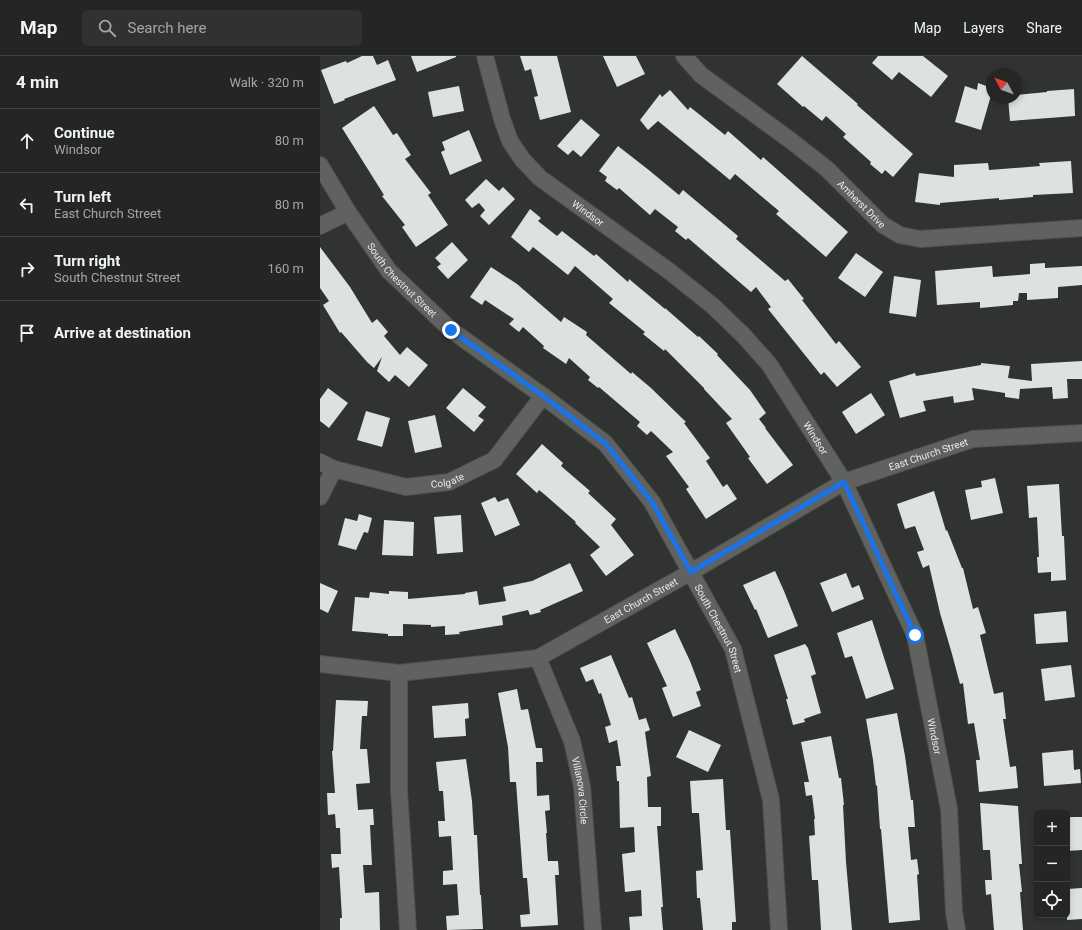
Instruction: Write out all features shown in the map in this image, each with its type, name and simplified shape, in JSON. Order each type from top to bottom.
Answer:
[{"type":"street","name":"Windsor","points":[[484,56],[502,120],[510,141],[522,160],[540,178],[681,281],[712,306],[744,336],[769,364],[844,482],[915,635],[949,809],[954,912],[957,930]]},
{"type":"street","name":"Amherst Drive","points":[[684,56],[701,75],[827,169],[883,225],[900,235],[920,239],[1082,228]]},
{"type":"street","name":"South Chestnut Street","points":[[320,165],[348,212],[394,277],[451,330],[543,396],[605,443],[652,502],[733,649],[771,800],[779,930]]},
{"type":"street","points":[[320,226],[348,212]]},
{"type":"street","name":"Colgate","points":[[320,462],[334,469],[406,487],[449,482],[494,460],[543,396]]},
{"type":"street","name":"East Church Street","points":[[320,664],[399,673],[538,658],[691,572],[844,482],[973,439],[1082,433]]},
{"type":"street","points":[[320,497],[334,469]]},
{"type":"street","name":"Villanova Circle","points":[[538,658],[572,741],[582,786],[593,930]]},
{"type":"street","points":[[399,673],[399,790],[408,930]]},
{"type":"building","points":[[362,56],[373,56],[377,65],[388,60],[396,80],[334,104],[321,70],[346,61],[347,63]]},
{"type":"building","points":[[411,56],[456,56],[456,57],[417,72]]},
{"type":"building","points":[[520,56],[557,56],[571,112],[540,120],[534,97],[538,96],[531,69],[525,71]]},
{"type":"building","points":[[603,56],[636,56],[645,74],[617,87]]},
{"type":"building","points":[[802,56],[913,154],[893,177],[885,170],[882,174],[870,164],[871,162],[843,137],[846,134],[826,116],[822,121],[804,106],[803,107],[777,84]]},
{"type":"building","points":[[878,56],[923,56],[948,76],[931,97],[899,72],[892,80],[872,63]]},
{"type":"building","points":[[978,83],[986,86],[986,104],[989,104],[981,130],[955,122],[965,86],[977,90]]},
{"type":"building","points":[[459,86],[464,111],[433,117],[428,92]]},
{"type":"building","points":[[1074,89],[1075,116],[1010,121],[1009,104],[1022,104],[1022,94]]},
{"type":"building","points":[[670,90],[688,110],[690,107],[725,135],[728,131],[761,160],[763,157],[848,232],[826,257],[776,214],[779,211],[735,174],[730,180],[658,121],[648,130],[640,120],[660,94],[662,97]]},
{"type":"building","points":[[374,106],[393,135],[397,133],[411,155],[405,159],[431,193],[428,195],[448,225],[416,247],[402,227],[405,225],[382,196],[384,195],[342,128]]},
{"type":"building","points":[[581,119],[600,135],[581,157],[573,150],[568,155],[557,146]]},
{"type":"building","points":[[469,130],[482,161],[450,175],[441,152],[445,150],[442,142]]},
{"type":"building","points":[[618,146],[679,195],[683,190],[738,236],[736,239],[785,281],[788,279],[804,299],[802,300],[836,344],[839,341],[861,367],[837,387],[824,372],[821,375],[768,309],[771,307],[756,287],[751,292],[688,238],[686,240],[675,231],[678,227],[655,209],[650,215],[619,188],[617,190],[605,181],[607,177],[599,171]]},
{"type":"building","points":[[1071,161],[1073,193],[1033,195],[1033,197],[999,200],[999,198],[940,203],[940,205],[915,202],[919,173],[954,177],[954,165],[988,163],[989,170],[1040,166],[1039,163]]},
{"type":"building","points":[[486,179],[499,191],[503,187],[515,199],[489,225],[480,216],[485,210],[479,203],[472,208],[465,200]]},
{"type":"building","points":[[530,209],[541,218],[538,221],[557,236],[562,231],[594,256],[596,254],[628,282],[629,279],[698,337],[699,336],[718,354],[717,355],[750,390],[766,413],[759,419],[793,465],[767,484],[748,458],[750,457],[726,423],[732,419],[704,388],[665,349],[664,351],[643,334],[645,332],[609,303],[613,299],[575,266],[568,275],[533,247],[529,252],[511,237]]},
{"type":"building","points":[[452,242],[468,260],[448,279],[437,267],[441,264],[435,258]]},
{"type":"building","points":[[320,247],[350,287],[372,323],[377,319],[388,332],[384,336],[400,355],[407,347],[428,365],[409,387],[395,375],[389,382],[377,371],[382,357],[374,368],[341,332],[340,333],[323,305],[329,301],[320,288]]},
{"type":"building","points":[[856,253],[883,272],[865,297],[838,278]]},
{"type":"building","points":[[1045,263],[1045,268],[1082,266],[1082,285],[1058,287],[1058,298],[1027,300],[1027,293],[1019,293],[1018,301],[1013,301],[1013,305],[980,308],[980,302],[937,305],[935,271],[992,266],[993,277],[1030,274],[1030,264]]},
{"type":"building","points":[[491,267],[517,284],[561,322],[564,317],[587,332],[586,335],[631,374],[632,372],[651,388],[686,422],[684,423],[710,458],[706,461],[723,487],[727,484],[737,499],[706,519],[686,489],[689,487],[666,456],[673,452],[651,431],[647,435],[637,426],[640,422],[599,387],[598,388],[588,380],[590,377],[569,358],[566,364],[543,348],[544,346],[523,327],[519,332],[509,324],[514,319],[485,300],[482,305],[470,297]]},
{"type":"building","points":[[894,276],[921,280],[916,317],[889,313]]},
{"type":"building","points":[[1082,361],[1082,379],[1067,379],[1068,398],[1053,399],[1052,387],[1020,389],[1019,399],[1005,397],[1005,393],[972,388],[974,400],[954,403],[953,396],[923,401],[926,411],[900,418],[889,381],[915,373],[916,376],[981,365],[981,363],[1010,366],[1008,378],[1032,381],[1031,364]]},
{"type":"building","points":[[328,388],[348,403],[329,428],[320,421],[320,399]]},
{"type":"building","points":[[463,388],[486,407],[478,416],[484,420],[474,432],[446,408]]},
{"type":"building","points":[[871,393],[885,415],[856,434],[842,412]]},
{"type":"building","points":[[366,411],[390,418],[382,447],[357,440]]},
{"type":"building","points":[[435,415],[442,447],[415,453],[408,421]]},
{"type":"building","points":[[542,444],[563,463],[561,466],[590,491],[588,493],[616,519],[611,525],[634,555],[606,576],[590,555],[600,547],[575,523],[576,522],[544,494],[539,490],[537,493],[516,474]]},
{"type":"building","points":[[995,478],[1003,513],[971,520],[965,490],[982,487],[981,481]]},
{"type":"building","points":[[1059,484],[1062,536],[1064,536],[1066,580],[1051,581],[1051,572],[1038,573],[1037,557],[1039,557],[1037,517],[1029,518],[1027,486]]},
{"type":"building","points":[[934,491],[946,531],[947,530],[963,568],[973,609],[978,607],[986,633],[980,635],[994,694],[1003,692],[1006,719],[1003,719],[1010,767],[1016,766],[1018,788],[979,792],[976,760],[980,760],[974,723],[968,724],[963,683],[960,684],[940,613],[929,565],[923,568],[917,552],[924,550],[915,526],[905,529],[897,504]]},
{"type":"building","points":[[495,497],[498,502],[508,498],[520,525],[495,536],[481,503]]},
{"type":"building","points":[[359,514],[372,518],[368,533],[364,532],[356,550],[338,545],[345,518],[357,521]]},
{"type":"building","points":[[461,515],[463,552],[437,554],[434,517]]},
{"type":"building","points":[[384,520],[414,522],[413,556],[382,555]]},
{"type":"building","points":[[570,563],[583,591],[540,610],[541,612],[530,615],[528,610],[502,616],[503,625],[459,632],[460,634],[445,635],[445,626],[431,627],[431,625],[403,624],[403,636],[388,636],[388,634],[352,631],[355,597],[369,598],[370,592],[389,594],[389,591],[408,592],[408,599],[465,594],[477,591],[479,605],[506,601],[503,587],[532,581]]},
{"type":"building","points":[[775,571],[798,626],[768,638],[756,609],[755,610],[743,585]]},
{"type":"building","points":[[846,573],[852,588],[859,585],[864,599],[832,612],[820,583]]},
{"type":"building","points":[[320,583],[338,591],[328,613],[320,609]]},
{"type":"building","points":[[1066,611],[1068,642],[1036,644],[1034,614]]},
{"type":"building","points":[[872,620],[894,689],[866,699],[852,656],[845,658],[837,633]]},
{"type":"building","points":[[675,629],[690,661],[701,690],[696,692],[701,706],[673,717],[662,688],[667,686],[647,643]]},
{"type":"building","points":[[805,644],[808,648],[816,674],[811,676],[821,713],[804,719],[805,722],[793,725],[786,699],[788,699],[774,655]]},
{"type":"building","points":[[611,655],[629,698],[632,697],[639,720],[646,718],[650,730],[645,732],[651,776],[647,777],[648,807],[661,807],[661,826],[657,826],[663,907],[661,907],[663,930],[630,930],[629,917],[642,916],[641,890],[625,892],[622,854],[635,852],[634,827],[620,828],[619,781],[617,781],[616,766],[621,766],[617,740],[609,743],[605,727],[611,725],[601,693],[599,694],[593,679],[586,682],[580,668]]},
{"type":"building","points":[[1071,665],[1075,697],[1045,701],[1041,669]]},
{"type":"building","points":[[517,689],[521,710],[528,709],[536,748],[542,748],[543,762],[536,762],[537,796],[549,795],[550,810],[545,811],[546,833],[548,861],[558,861],[559,875],[555,875],[558,925],[521,927],[520,915],[530,914],[527,878],[523,878],[516,782],[510,782],[508,747],[498,693]]},
{"type":"building","points":[[336,700],[368,701],[367,716],[362,716],[360,749],[367,749],[370,783],[356,784],[358,810],[373,809],[374,825],[370,825],[372,865],[363,865],[365,893],[379,892],[380,930],[340,930],[340,918],[342,918],[339,867],[332,868],[331,854],[341,854],[340,828],[336,828],[335,814],[328,815],[327,793],[335,793],[332,751]]},
{"type":"building","points":[[468,703],[469,718],[465,719],[466,736],[434,738],[432,706]]},
{"type":"building","points":[[897,713],[911,800],[913,800],[915,827],[908,827],[911,860],[917,859],[919,874],[917,875],[920,920],[889,923],[877,785],[876,786],[866,719]]},
{"type":"building","points":[[689,730],[721,745],[708,772],[676,757]]},
{"type":"building","points":[[831,736],[839,778],[841,778],[844,805],[846,862],[852,930],[821,930],[818,880],[812,880],[809,836],[815,835],[815,819],[812,795],[806,796],[804,782],[809,782],[801,742]]},
{"type":"building","points":[[1073,750],[1074,770],[1080,769],[1081,783],[1044,786],[1042,753]]},
{"type":"building","points":[[466,759],[472,801],[474,835],[477,835],[483,929],[447,930],[446,916],[459,915],[457,884],[443,885],[443,871],[453,870],[451,836],[439,837],[438,821],[445,821],[443,791],[439,791],[436,762]]},
{"type":"building","points":[[723,779],[726,830],[730,830],[736,922],[732,922],[732,930],[703,930],[700,898],[697,898],[696,871],[703,870],[699,813],[692,813],[690,781]]},
{"type":"building","points":[[980,803],[1018,806],[1022,864],[1019,864],[1022,892],[1020,892],[1023,930],[994,930],[991,894],[986,895],[985,880],[992,880],[990,850],[983,850]]},
{"type":"building","points":[[1070,817],[1082,817],[1082,850],[1070,851]]},
{"type":"building","points":[[1082,888],[1082,919],[1067,920],[1067,918],[1070,918],[1070,889]]},
{"type":"route","points":[[451,330],[543,396],[605,443],[652,502],[691,572],[844,482],[915,635]]}]
